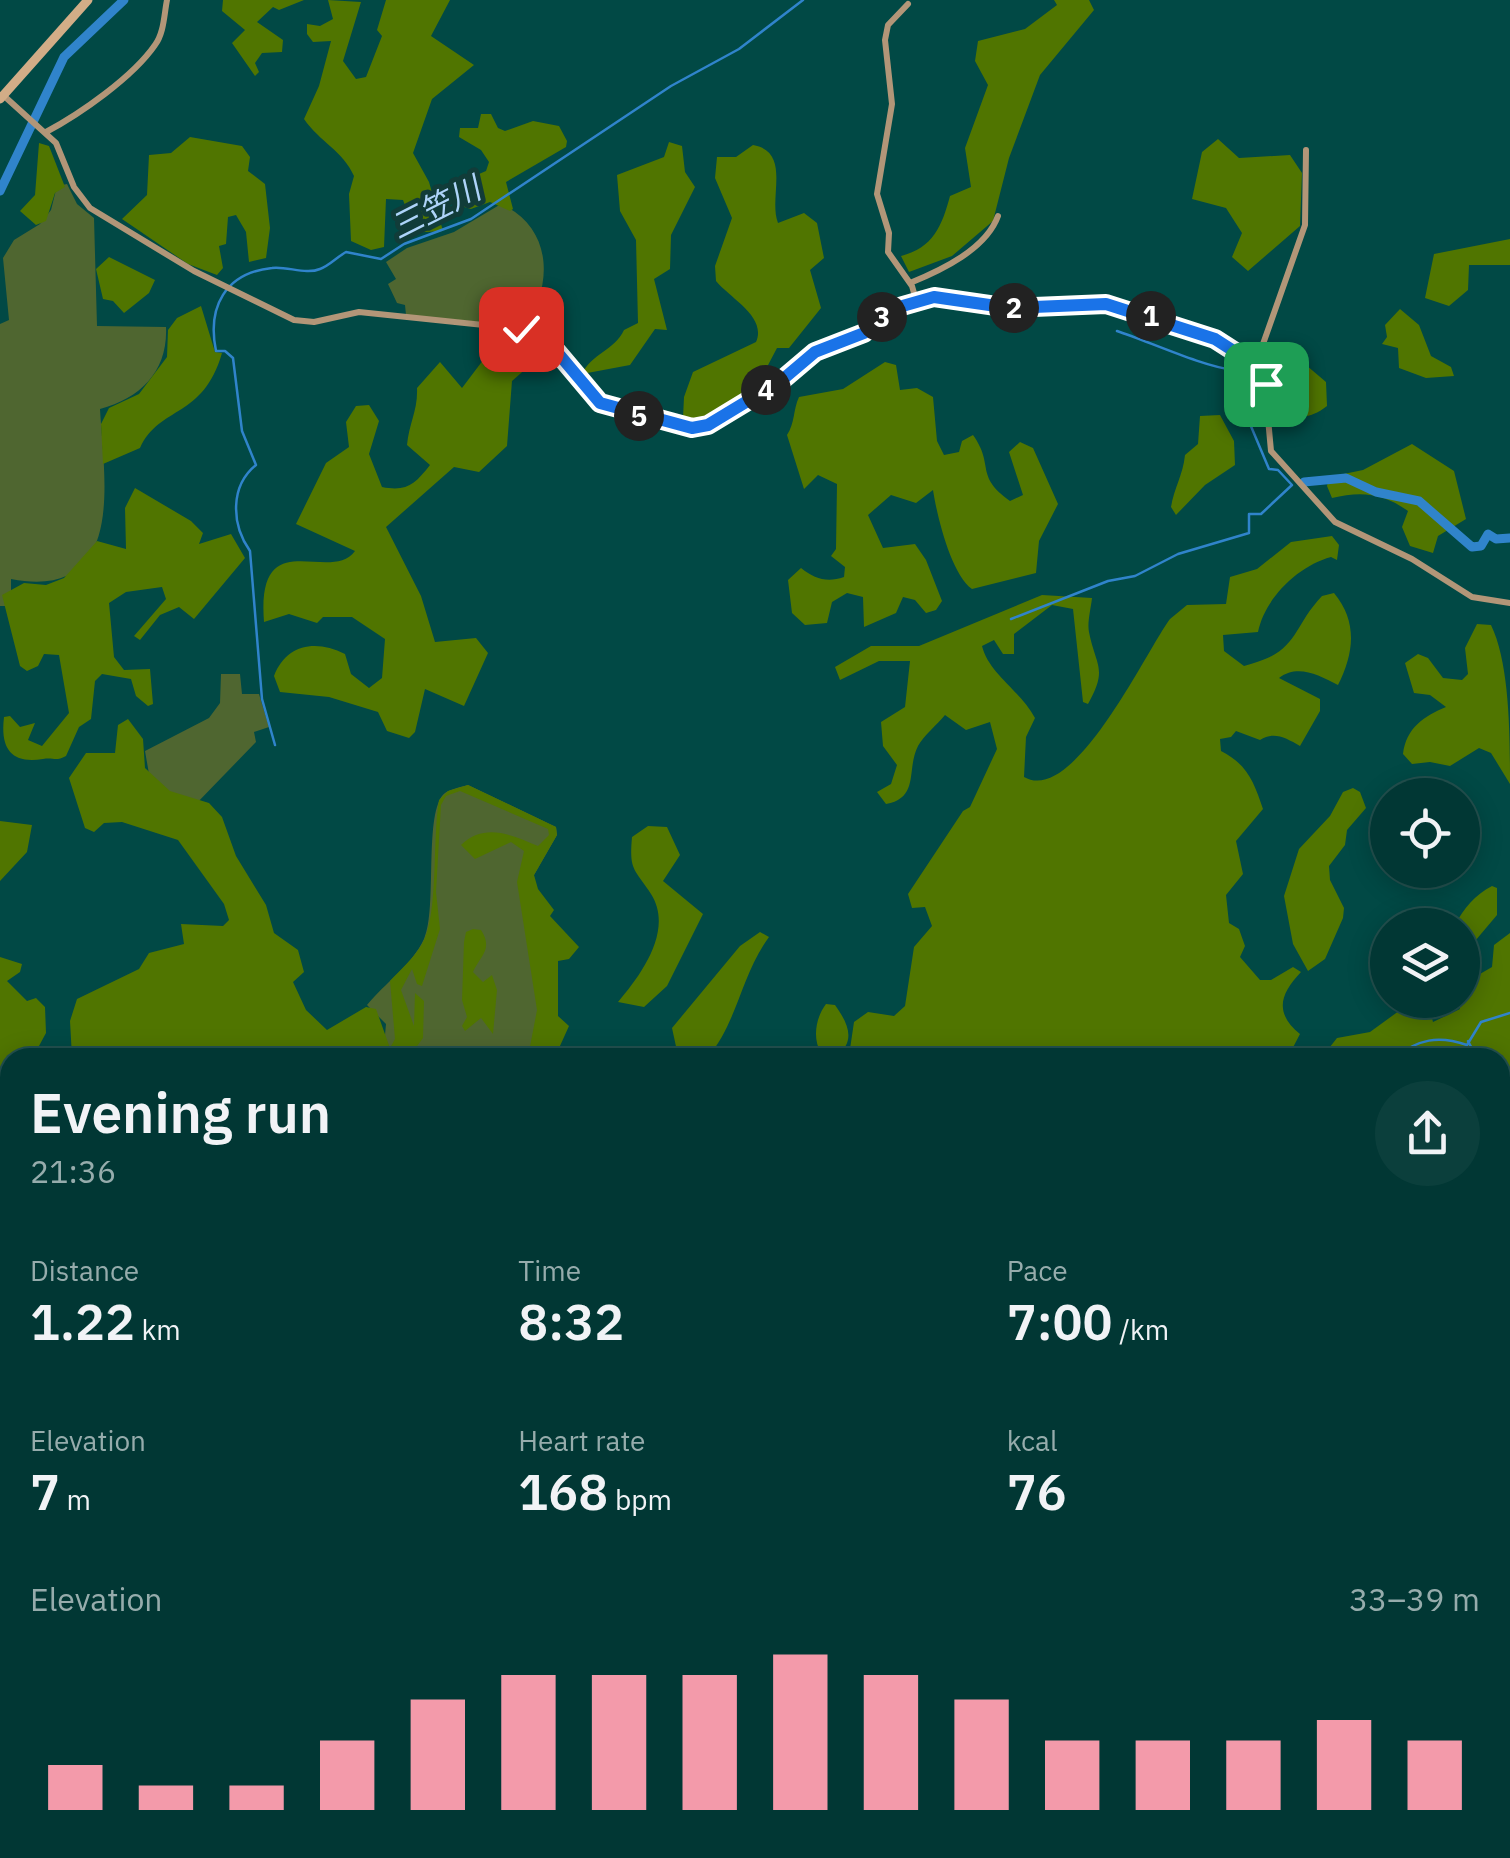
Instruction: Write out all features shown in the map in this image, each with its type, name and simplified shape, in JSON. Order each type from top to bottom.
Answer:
[{"type":"main road","points":[[2,96],[88,0]]},
{"type":"street","points":[[46,132],[82,112],[152,49],[167,0]]},
{"type":"street","points":[[908,4],[888,25],[884,40],[892,104],[877,194],[889,233],[888,252],[910,282],[916,300]]},
{"type":"street","points":[[2,96],[30,116],[60,148],[82,202],[226,287],[304,322],[359,312],[521,329],[552,346],[600,403],[692,428],[708,425],[782,380],[815,352],[864,333],[892,309],[916,300],[948,297],[1024,309],[1106,304],[1191,328],[1251,362],[1264,375],[1271,452],[1334,522],[1412,559],[1472,597],[1510,604]]},
{"type":"street","points":[[1251,362],[1263,344],[1305,225],[1306,150]]},
{"type":"street","points":[[910,282],[980,243],[992,232],[998,216]]},
{"type":"green space","points":[[223,0],[304,0],[279,10],[273,7],[257,22],[283,40],[282,52],[262,53],[255,63],[259,72],[255,76],[232,43],[245,30],[222,11]]},
{"type":"green space","points":[[328,0],[361,2],[343,61],[356,79],[366,77],[382,36],[377,30],[386,0],[450,0],[431,36],[474,65],[432,99],[413,153],[429,182],[443,231],[409,233],[400,211],[406,208],[403,200],[386,199],[384,247],[371,250],[351,241],[349,194],[354,176],[344,160],[304,119],[319,86],[331,41],[313,42],[307,34],[307,24],[320,26],[333,19]]},
{"type":"green space","points":[[1054,0],[1089,0],[1094,10],[1040,75],[1009,158],[993,221],[952,256],[909,272],[901,256],[921,247],[934,234],[950,196],[971,187],[965,148],[988,85],[975,61],[978,41],[1025,29],[1057,5]]},
{"type":"green space","points":[[481,114],[491,114],[498,128],[505,131],[533,121],[559,126],[567,141],[566,147],[506,182],[513,209],[510,211],[490,202],[471,209],[464,207],[465,180],[486,171],[489,162],[481,150],[459,137],[460,128],[478,128]]},
{"type":"green space","points":[[190,137],[242,146],[250,157],[248,171],[265,184],[270,228],[266,258],[249,262],[246,232],[236,215],[228,217],[226,244],[219,246],[223,268],[217,275],[188,264],[122,219],[147,195],[149,155],[171,153]]},
{"type":"green space","points":[[1218,139],[1239,158],[1290,155],[1302,173],[1300,226],[1248,271],[1232,257],[1242,233],[1226,208],[1192,199],[1202,152]]},
{"type":"green space","points":[[669,142],[682,146],[685,172],[695,187],[671,235],[670,269],[654,279],[667,330],[655,329],[630,365],[582,374],[624,330],[638,323],[636,240],[620,211],[617,175],[664,157]]},
{"type":"green space","points":[[39,143],[49,146],[65,187],[55,193],[46,221],[36,225],[20,211],[35,195]]},
{"type":"green space","points":[[753,145],[765,149],[775,166],[778,223],[804,213],[817,223],[824,258],[810,270],[821,308],[789,348],[777,348],[756,388],[702,419],[683,418],[684,397],[693,372],[756,342],[758,333],[752,316],[716,281],[715,266],[732,218],[715,178],[717,157],[736,157]]},
{"type":"green space","points":[[67,184],[77,204],[94,218],[97,326],[166,327],[165,342],[150,380],[128,398],[100,409],[104,500],[91,554],[74,572],[48,581],[11,579],[11,606],[0,606],[0,324],[9,320],[3,258],[14,240],[40,224],[51,210],[57,186]]},
{"type":"green space","points":[[501,204],[526,221],[540,245],[544,272],[538,301],[500,324],[406,315],[405,305],[397,303],[388,284],[396,279],[386,262],[407,248],[454,232]]},
{"type":"green space","points":[[1510,239],[1510,265],[1469,265],[1468,290],[1449,306],[1425,298],[1434,254]]},
{"type":"green space","points":[[109,257],[155,280],[149,293],[124,313],[113,301],[103,299],[96,269]]},
{"type":"green space","points":[[201,306],[215,352],[222,353],[214,374],[193,401],[148,434],[140,448],[103,464],[101,424],[109,408],[139,394],[167,357],[168,330],[177,318]]},
{"type":"green space","points":[[1400,309],[1419,325],[1431,356],[1451,367],[1454,376],[1426,378],[1399,368],[1398,348],[1382,344],[1387,337],[1385,325]]},
{"type":"green space","points":[[496,343],[527,351],[529,366],[512,381],[507,446],[479,472],[454,467],[386,527],[421,596],[435,642],[476,638],[488,653],[464,706],[425,689],[415,732],[409,738],[387,731],[378,712],[329,697],[280,692],[274,676],[279,665],[303,647],[323,647],[345,654],[351,674],[369,688],[382,678],[385,639],[352,617],[323,617],[317,623],[289,614],[264,622],[265,591],[271,573],[283,564],[297,561],[344,560],[355,551],[296,524],[326,463],[349,447],[346,422],[356,406],[369,405],[379,421],[369,454],[382,487],[410,485],[430,465],[407,445],[417,388],[440,362],[462,388]]},
{"type":"green space","points":[[1285,345],[1299,346],[1306,365],[1326,382],[1327,406],[1312,415],[1299,416],[1289,411],[1283,401],[1278,373]]},
{"type":"green space","points":[[885,362],[896,365],[900,390],[917,388],[933,397],[937,441],[944,455],[959,452],[962,441],[973,435],[988,477],[1010,501],[1023,495],[1009,452],[1020,442],[1033,448],[1058,504],[1039,541],[1036,573],[972,589],[951,558],[933,490],[916,503],[891,495],[868,515],[883,548],[915,544],[926,560],[942,601],[936,610],[926,613],[915,600],[903,597],[896,613],[864,627],[863,597],[847,593],[832,602],[827,623],[805,625],[792,613],[788,580],[801,568],[821,579],[838,579],[844,577],[845,567],[831,556],[836,549],[837,484],[818,475],[804,489],[787,435],[799,397],[843,389]]},
{"type":"green space","points":[[1220,415],[1234,441],[1235,465],[1205,485],[1176,515],[1172,500],[1185,455],[1198,444],[1200,416]]},
{"type":"green space","points":[[1412,444],[1454,471],[1466,519],[1438,536],[1433,553],[1410,546],[1402,527],[1408,511],[1399,505],[1372,495],[1332,498],[1327,486],[1329,477],[1363,470]]},
{"type":"green space","points":[[135,488],[191,521],[203,533],[199,544],[231,534],[245,558],[194,619],[179,607],[160,615],[140,640],[134,636],[166,599],[162,587],[126,592],[109,603],[114,657],[124,670],[150,669],[153,704],[148,706],[136,696],[131,679],[102,674],[95,681],[91,719],[79,727],[66,756],[32,760],[16,757],[6,746],[4,717],[10,716],[20,727],[35,723],[28,740],[42,746],[69,713],[59,655],[44,654],[38,666],[27,671],[20,666],[2,595],[24,583],[46,585],[64,578],[97,541],[126,549],[125,508]]},
{"type":"green space","points":[[1332,536],[1339,545],[1337,560],[1331,557],[1319,561],[1295,576],[1275,596],[1258,632],[1223,635],[1224,651],[1244,666],[1275,654],[1292,639],[1322,596],[1334,593],[1350,626],[1348,661],[1338,685],[1301,671],[1279,678],[1320,699],[1320,711],[1300,746],[1280,737],[1260,740],[1236,731],[1231,737],[1220,739],[1221,751],[1248,775],[1263,809],[1236,841],[1243,874],[1226,895],[1229,923],[1239,929],[1245,946],[1240,957],[1260,980],[1271,980],[1293,967],[1301,972],[1288,988],[1283,1003],[1286,1019],[1300,1034],[1293,1048],[850,1048],[854,1022],[868,1012],[894,1016],[905,1006],[914,947],[932,926],[925,907],[912,908],[908,894],[963,811],[970,807],[997,749],[990,722],[966,730],[945,715],[918,746],[904,796],[886,804],[877,792],[891,784],[897,765],[883,746],[881,722],[905,707],[910,661],[879,661],[840,680],[835,667],[871,646],[919,646],[1042,595],[1092,598],[1089,628],[1099,675],[1088,704],[1083,702],[1073,609],[1052,605],[1014,634],[1014,654],[1003,654],[994,640],[982,646],[991,665],[1035,718],[1026,737],[1024,777],[1044,780],[1065,769],[1086,748],[1170,619],[1187,605],[1226,604],[1230,577],[1257,569],[1291,542]]},
{"type":"green space","points":[[1477,624],[1491,625],[1502,660],[1508,701],[1510,784],[1491,753],[1479,748],[1450,766],[1412,764],[1403,754],[1417,724],[1446,707],[1430,695],[1414,693],[1405,663],[1418,654],[1428,658],[1443,678],[1462,680],[1468,674],[1465,648]]},
{"type":"green space","points":[[221,674],[240,674],[242,694],[259,694],[269,727],[254,732],[256,742],[194,806],[185,805],[149,774],[145,751],[209,718],[220,703]]},
{"type":"green space","points":[[128,719],[143,739],[145,768],[170,791],[209,803],[222,817],[236,856],[266,905],[274,933],[298,950],[304,972],[293,982],[306,1010],[327,1030],[366,1007],[376,1009],[390,1048],[72,1048],[70,1021],[77,999],[139,969],[149,953],[184,944],[181,924],[223,926],[229,920],[224,904],[178,840],[122,822],[104,823],[94,832],[85,828],[69,778],[86,753],[115,753],[118,725]]},
{"type":"green space","points":[[468,785],[556,827],[557,835],[534,875],[540,1007],[532,1048],[384,1048],[386,1024],[367,1005],[405,966],[424,939],[430,906],[434,819],[438,803],[453,789]]},
{"type":"green space","points":[[468,785],[556,827],[557,835],[534,875],[538,889],[554,910],[550,916],[579,947],[569,959],[558,961],[558,1016],[569,1026],[559,1048],[530,1048],[537,1010],[517,882],[524,851],[511,842],[475,859],[461,845],[489,832],[538,846],[549,835],[548,829],[460,791],[446,796],[441,805],[436,892],[440,929],[422,986],[417,984],[412,969],[401,990],[414,1026],[415,993],[424,1001],[423,1038],[416,1048],[390,1048],[395,1039],[390,981],[411,959],[427,931],[439,800],[448,791]]},
{"type":"green space","points":[[1353,788],[1360,792],[1366,808],[1347,830],[1345,845],[1329,866],[1330,880],[1344,908],[1343,918],[1325,959],[1308,971],[1293,944],[1284,896],[1299,849],[1330,816],[1343,792]]},
{"type":"green space","points":[[0,821],[32,825],[27,852],[0,881]]},
{"type":"green space","points":[[648,826],[667,827],[680,855],[663,881],[703,914],[667,986],[644,1007],[618,1002],[645,965],[657,937],[657,908],[631,857],[632,837]]},
{"type":"green space","points":[[1492,886],[1497,888],[1497,915],[1480,935],[1480,908],[1466,908]]},
{"type":"green space","points":[[481,930],[486,943],[473,972],[483,982],[492,975],[497,990],[493,1034],[481,1018],[465,1031],[462,1026],[467,1017],[462,1000],[464,942],[466,932]]},
{"type":"green space","points":[[760,932],[769,937],[718,1043],[714,1048],[676,1048],[672,1028],[740,946]]},
{"type":"green space","points":[[1510,933],[1510,1048],[1329,1048],[1337,1038],[1370,1032],[1389,1018],[1432,1018],[1433,1022],[1441,1018],[1480,1018],[1480,974],[1492,967],[1494,945]]},
{"type":"green space","points":[[0,957],[22,964],[20,972],[7,981],[27,1001],[36,998],[45,1007],[46,1033],[38,1048],[0,1048]]},
{"type":"green space","points":[[826,1004],[835,1005],[848,1031],[844,1048],[819,1048],[816,1034]]},
{"type":"waterway","points":[[0,191],[64,57],[124,0]]},
{"type":"waterway","name":"三笠川","points":[[275,745],[262,699],[250,551],[239,529],[236,506],[241,484],[256,465],[242,431],[233,358],[225,351],[216,351],[214,335],[214,320],[223,295],[231,285],[256,271],[315,271],[346,252],[381,259],[404,244],[471,219],[671,86],[739,49],[803,0]]},
{"type":"waterway","points":[[1011,619],[1108,581],[1135,576],[1178,554],[1249,533],[1249,514],[1261,514],[1292,485],[1278,470],[1269,469],[1234,386],[1234,370],[1117,331]]},
{"type":"waterway","points":[[1304,482],[1346,478],[1376,492],[1419,501],[1472,547],[1481,546],[1488,534],[1496,539],[1510,538]]},
{"type":"waterway","points":[[1409,1048],[1447,1040],[1467,1045],[1481,1022],[1510,1013]]},
{"type":"waterway","points":[[1468,1041],[1472,1048]]},
{"type":"route","points":[[521,329],[552,346],[592,399],[692,428],[708,425],[792,374],[815,352],[864,333],[892,309],[934,297],[1024,309],[1106,304],[1191,328],[1215,339],[1257,366],[1266,384]]}]
